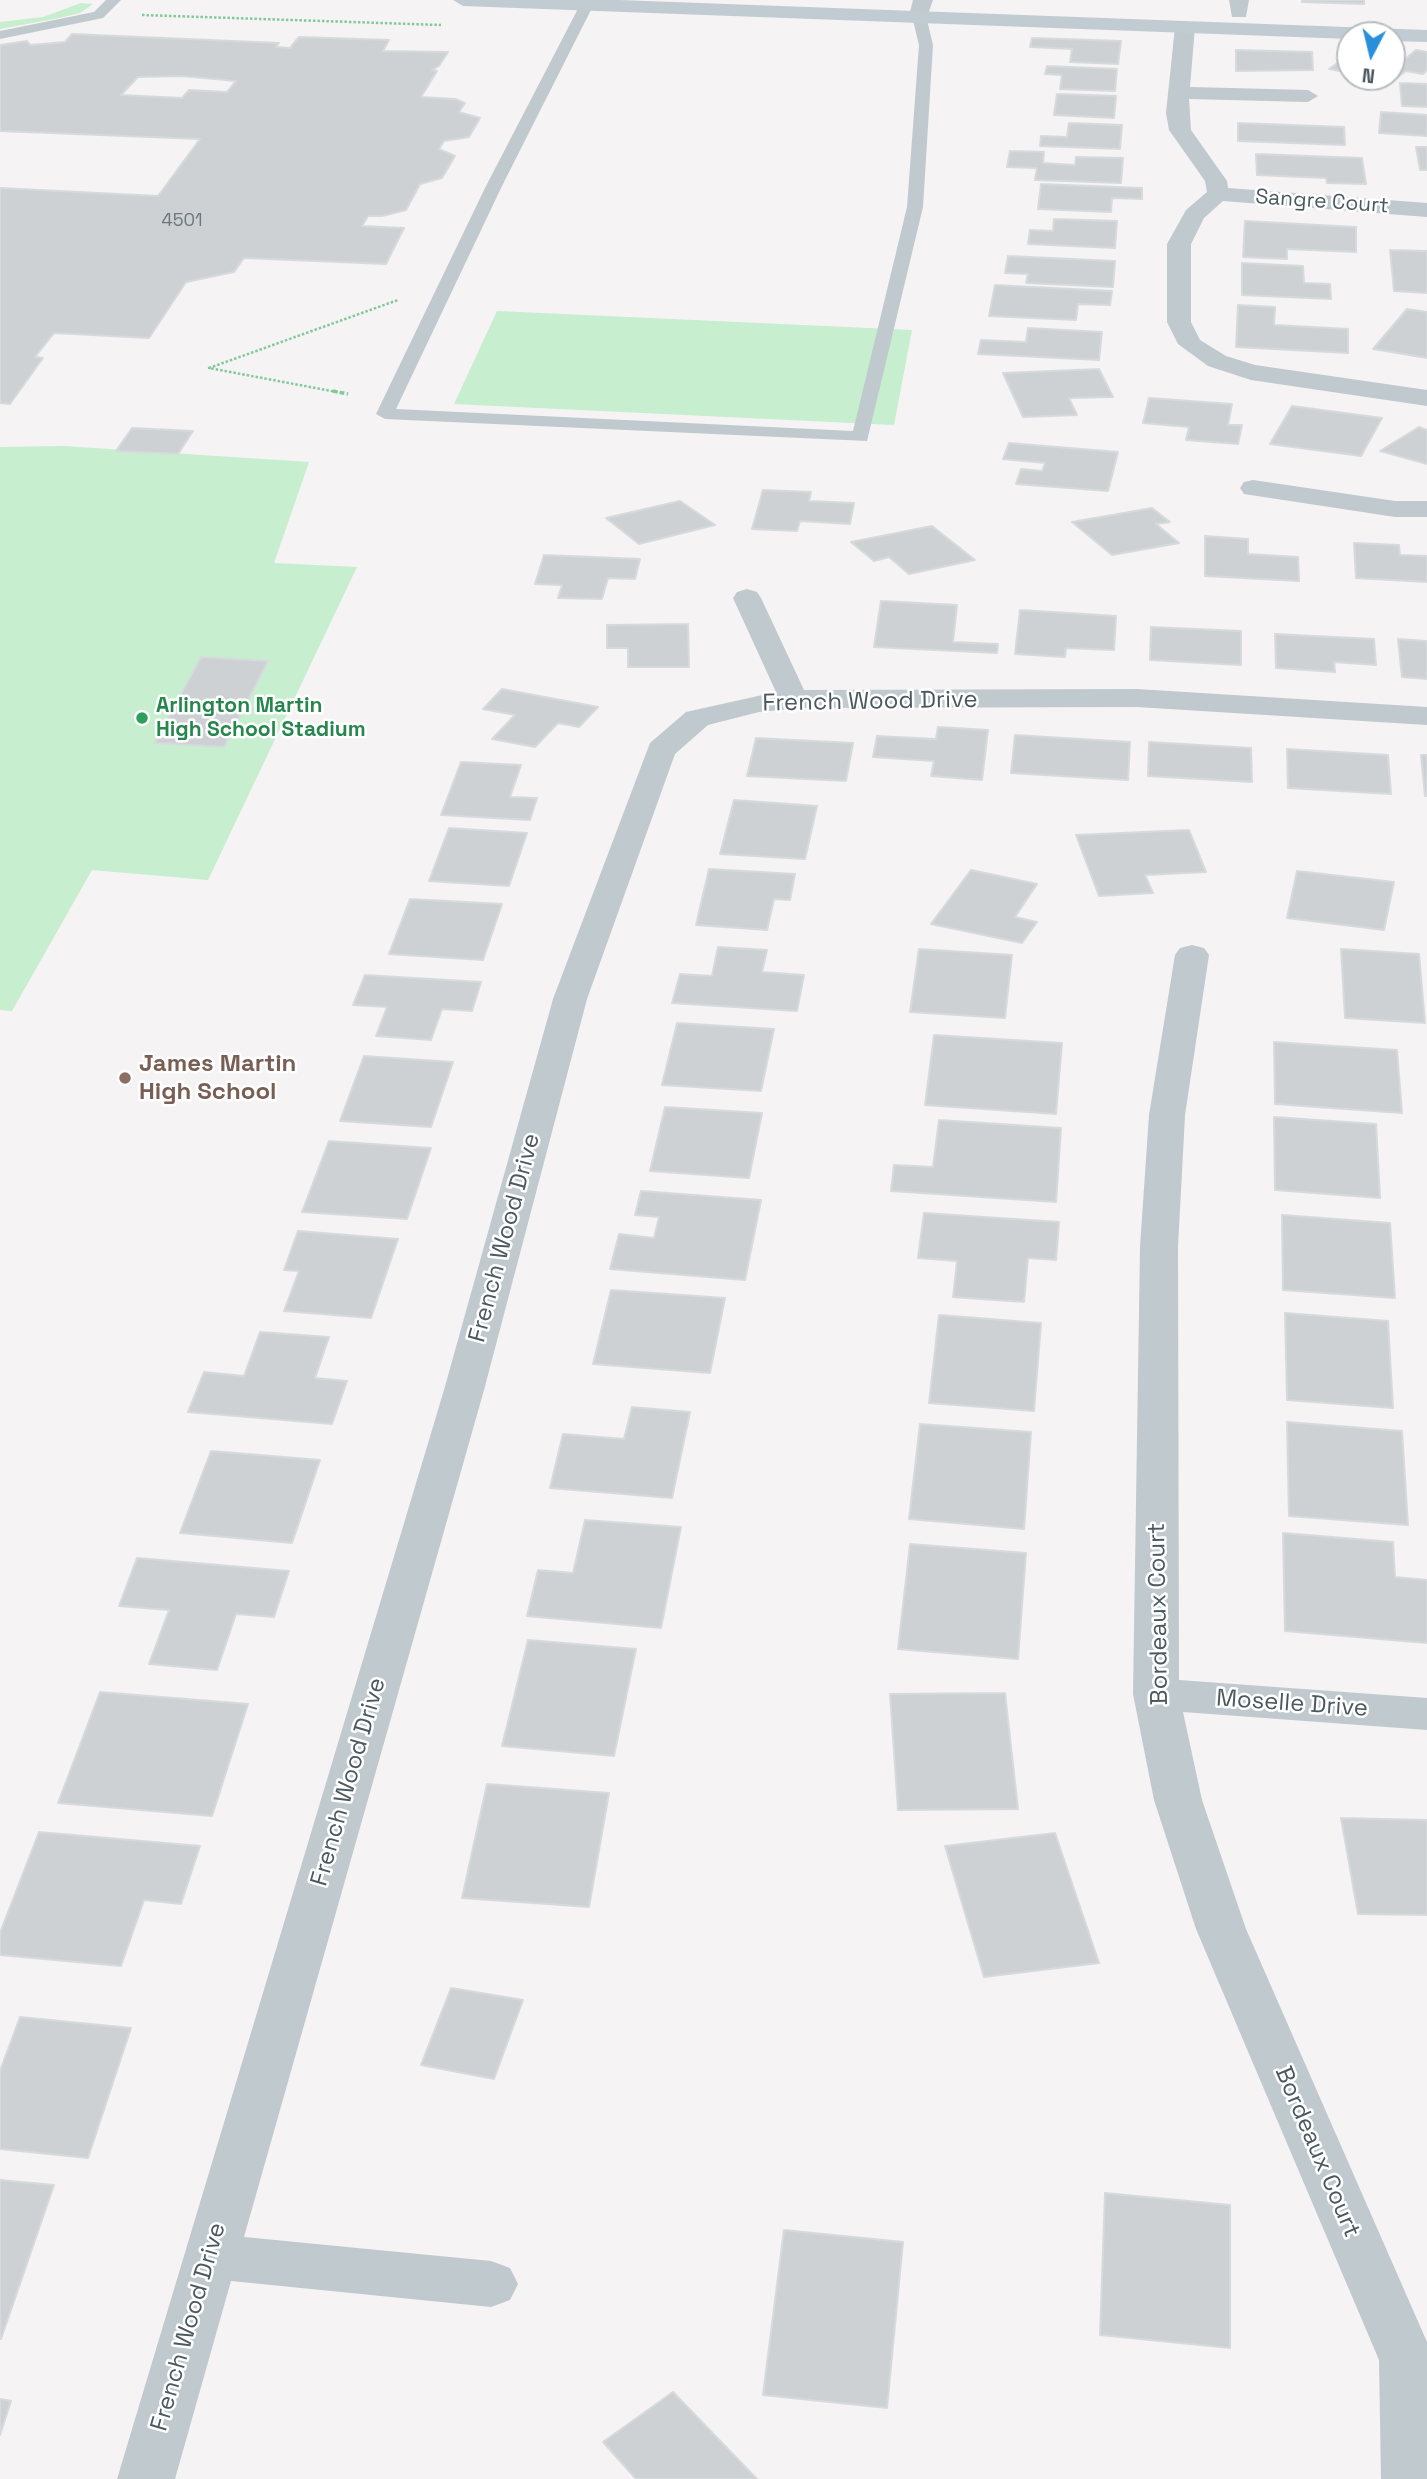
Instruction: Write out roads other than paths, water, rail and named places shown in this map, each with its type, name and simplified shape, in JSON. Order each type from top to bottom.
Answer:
[{"type":"main road","points":[[463,0],[587,4],[1239,6],[1427,20]]},
{"type":"main road","points":[[905,0],[922,6],[1185,27],[1427,36]]},
{"type":"street","points":[[1185,27],[1177,113],[1180,130],[1216,181],[1218,194],[1194,215],[1179,244],[1179,322],[1190,344],[1217,360],[1251,372],[1427,398]]},
{"type":"street","points":[[1180,93],[1308,96]]},
{"type":"street","name":"Sangre Court","points":[[1218,194],[1427,210]]},
{"type":"street","points":[[1254,488],[1395,509],[1427,509]]},
{"type":"street","points":[[747,598],[794,700]]},
{"type":"street","name":"French Wood Drive","points":[[146,2479],[464,1390],[570,999],[662,750],[697,719],[759,703],[794,700],[1137,698],[1427,716]]},
{"type":"street","name":"Bordeaux Court","points":[[1192,955],[1167,1115],[1159,1247],[1156,1694],[1178,1800],[1221,1929],[1407,2360],[1410,2479]]},
{"type":"street","name":"Moselle Drive","points":[[1156,1694],[1427,1714]]},
{"type":"street","points":[[209,2256],[491,2284]]},
{"type":"lane","points":[[0,35],[98,15],[114,0]]},
{"type":"lane","points":[[587,4],[485,204],[385,414],[861,437],[915,207],[926,46],[922,6]]},
{"type":"place","name":"Arlington Martin High School Stadium","points":[[142,718]]},
{"type":"place","name":"James Martin High School","points":[[125,1078]]}]
